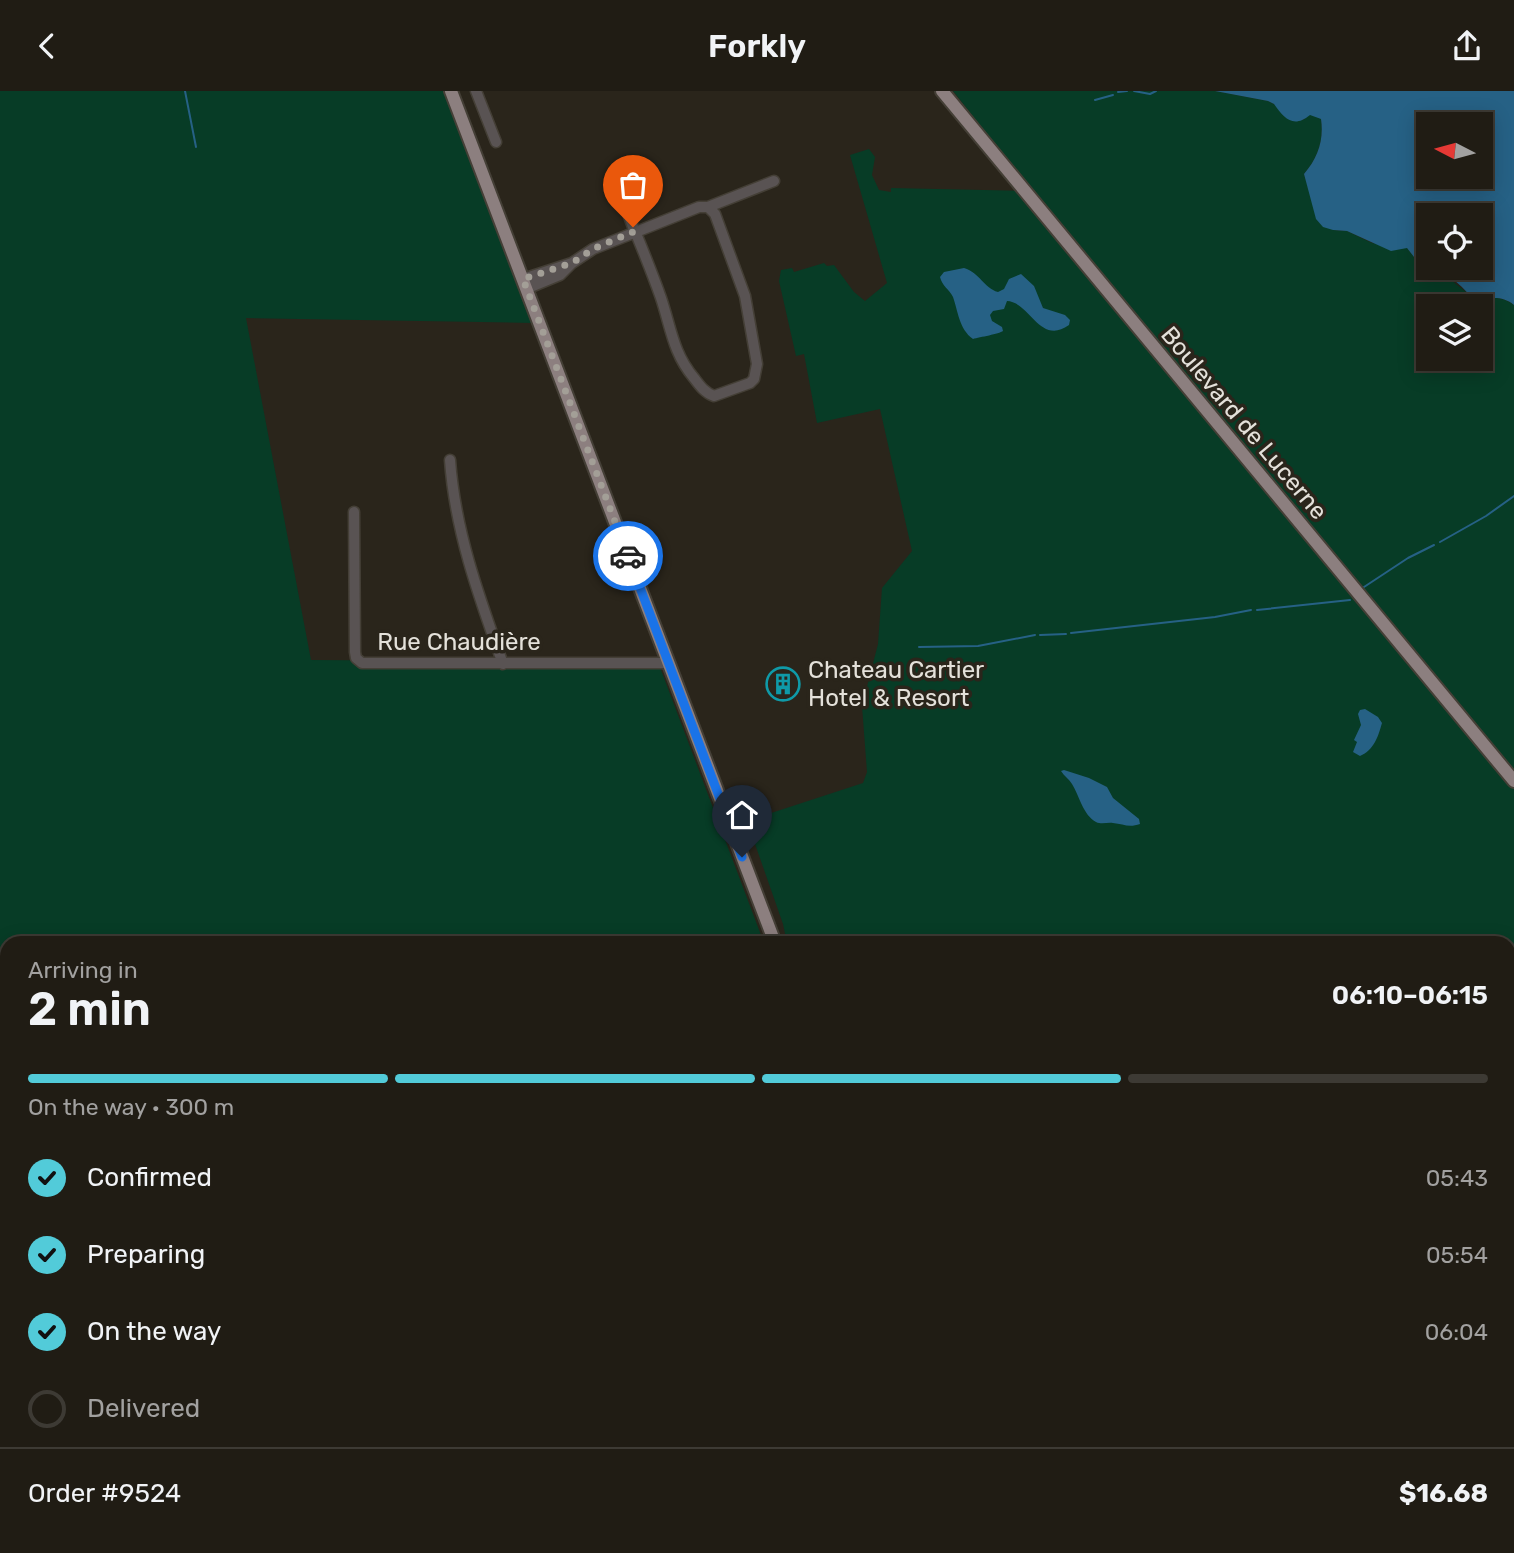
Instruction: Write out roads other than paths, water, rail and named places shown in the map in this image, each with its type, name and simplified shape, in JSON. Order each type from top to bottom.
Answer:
[{"type":"main road","points":[[452,91],[772,936]]},
{"type":"main road","name":"Boulevard de Lucerne","points":[[942,91],[1514,781]]},
{"type":"street","points":[[476,91],[496,142]]},
{"type":"street","points":[[525,284],[560,275],[593,249],[635,231],[708,207],[774,181]]},
{"type":"street","points":[[620,192],[661,298],[677,355],[709,394],[719,395],[750,383],[757,371],[743,287],[715,214],[708,207]]},
{"type":"street","points":[[450,460],[464,548],[503,663]]},
{"type":"street","name":"Rue Chaudière","points":[[354,512],[356,658],[362,663],[668,663]]},
{"type":"water","points":[[1215,91],[1514,91],[1514,305],[1493,298],[1493,294],[1468,294],[1454,280],[1493,280],[1493,203],[1416,203],[1416,258],[1407,248],[1391,251],[1347,231],[1323,227],[1316,219],[1304,174],[1319,148],[1321,119],[1310,115],[1299,121],[1289,120],[1274,104]]},
{"type":"water","points":[[964,268],[998,292],[1004,289],[1009,279],[1021,274],[1034,286],[1043,308],[1065,315],[1070,320],[1069,325],[1059,330],[1050,330],[1015,303],[1007,301],[1004,309],[993,311],[990,315],[992,321],[1002,327],[1003,331],[973,339],[962,325],[953,297],[940,277],[944,272]]},
{"type":"water","points":[[1365,709],[1382,723],[1372,747],[1360,756],[1353,752],[1357,742],[1354,740],[1361,725],[1358,714]]},
{"type":"water","points":[[1061,771],[1107,787],[1113,798],[1139,819],[1140,824],[1129,826],[1096,822],[1085,810],[1072,784]]},
{"type":"waterway","points":[[185,91],[196,147]]},
{"type":"waterway","points":[[1118,92],[1127,91]]},
{"type":"waterway","points":[[1134,91],[1150,94],[1156,91]]},
{"type":"waterway","points":[[1095,100],[1113,95]]},
{"type":"waterway","points":[[1440,542],[1486,516],[1514,496]]},
{"type":"waterway","points":[[1364,587],[1408,558],[1434,545]]},
{"type":"waterway","points":[[1257,610],[1350,600]]},
{"type":"waterway","points":[[1071,633],[1215,617],[1251,610]]},
{"type":"waterway","points":[[1040,635],[1066,634]]},
{"type":"waterway","points":[[919,647],[978,646],[1035,635]]},
{"type":"place","name":"Chateau Cartier Hotel & Resort","points":[[783,684]]}]
